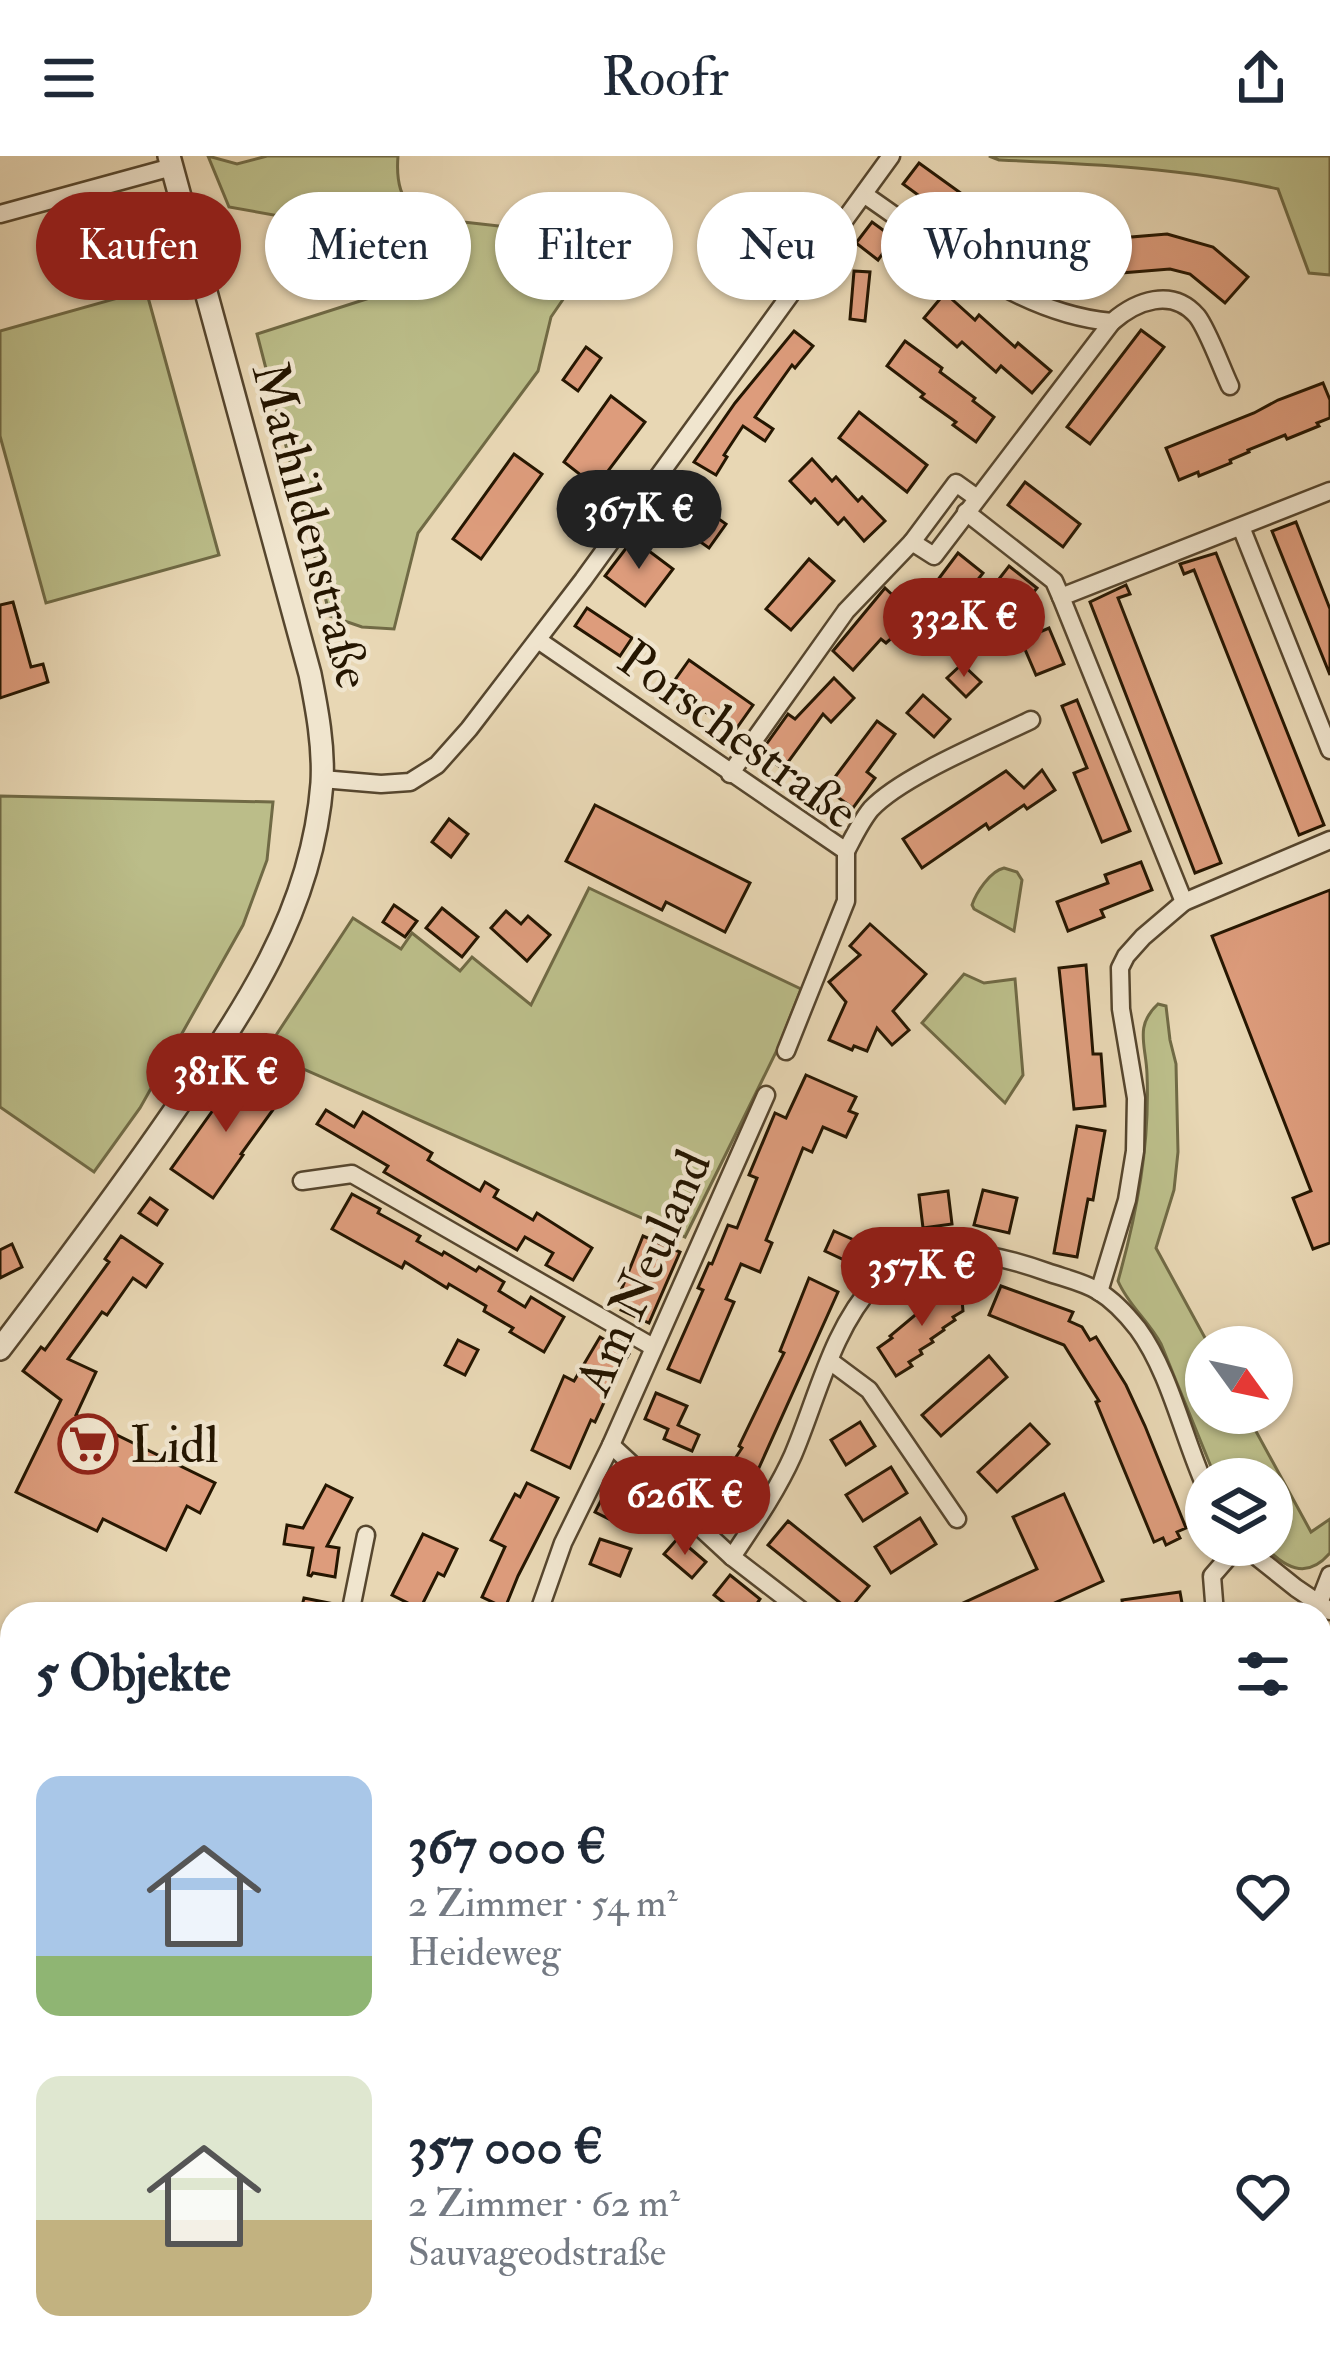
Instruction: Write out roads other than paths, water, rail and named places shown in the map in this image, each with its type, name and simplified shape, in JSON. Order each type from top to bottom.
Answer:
[{"type":"street","points":[[322,779],[410,782],[437,765],[538,640],[890,156]]},
{"type":"street","points":[[0,214],[170,161]]},
{"type":"street","name":"Mathildenstraße","points":[[0,1349],[107,1208],[230,1032],[290,920],[318,817],[322,779],[310,674],[170,161]]},
{"type":"street","points":[[865,195],[1010,292],[1094,321],[1112,322]]},
{"type":"street","points":[[912,542],[934,556],[1112,322],[1129,307],[1163,299],[1180,303],[1196,315],[1230,386]]},
{"type":"street","points":[[730,774],[846,611],[912,542],[956,483],[972,505],[1054,580],[1184,902]]},
{"type":"street","points":[[1061,597],[1330,491]]},
{"type":"street","points":[[1240,527],[1330,750]]},
{"type":"street","name":"Porschestraße","points":[[538,640],[845,851],[846,901],[786,1051]]},
{"type":"street","points":[[845,851],[870,810],[892,793],[1031,719]]},
{"type":"street","points":[[1099,1292],[1127,1200],[1135,1150],[1136,1099],[1120,1009],[1120,968],[1126,956],[1184,902],[1330,840]]},
{"type":"street","name":"Am Neuland","points":[[542,1602],[563,1543],[766,1095]]},
{"type":"street","points":[[302,1181],[352,1174],[653,1347]]},
{"type":"street","points":[[732,1557],[784,1475],[830,1360],[861,1301],[890,1270],[925,1254],[1015,1260],[1099,1292],[1138,1329],[1156,1360],[1194,1458]]},
{"type":"street","points":[[830,1360],[869,1390],[956,1519]]},
{"type":"street","points":[[611,1445],[732,1557],[790,1602]]},
{"type":"street","points":[[352,1602],[366,1535]]},
{"type":"street","points":[[1214,1602],[1212,1576],[1221,1566]]},
{"type":"street","points":[[1269,1566],[1317,1602]]},
{"type":"place","name":"Lidl","points":[[88,1444]]}]
